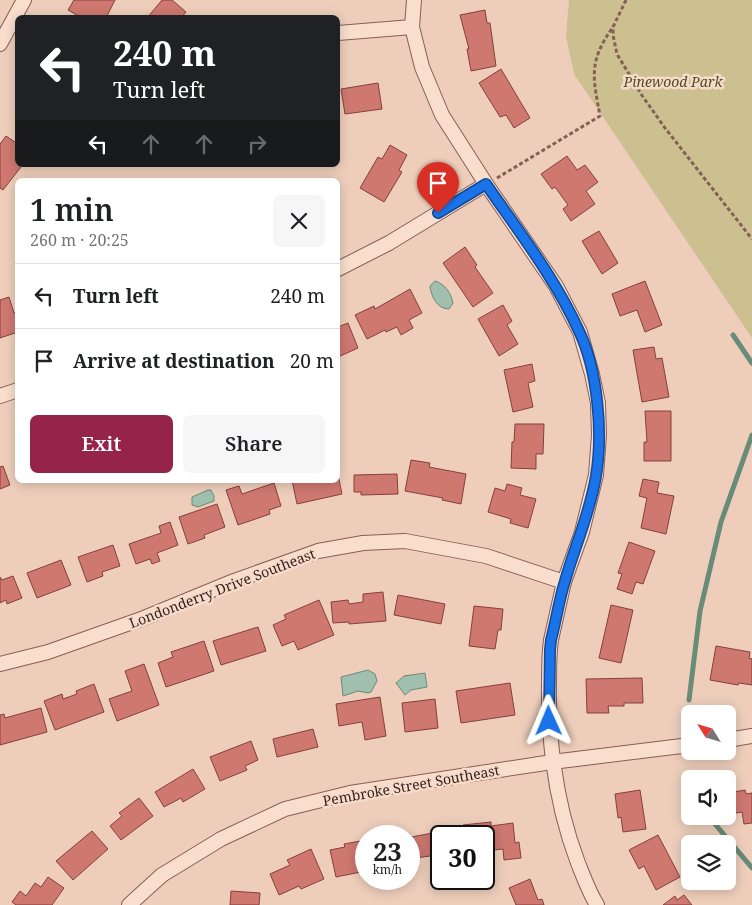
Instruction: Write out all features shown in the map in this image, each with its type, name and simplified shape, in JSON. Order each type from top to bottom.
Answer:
[{"type":"street","points":[[16,15],[24,0]]},
{"type":"street","points":[[414,0],[412,27],[422,67],[442,115],[486,184],[544,267],[580,332],[598,403],[599,435],[596,475],[582,532],[564,582],[550,650],[548,702],[552,762],[568,837],[590,894],[597,905]]},
{"type":"street","points":[[0,44],[15,16]]},
{"type":"street","points":[[340,33],[412,27]]},
{"type":"street","points":[[340,268],[389,243],[486,184]]},
{"type":"street","points":[[0,396],[15,391]]},
{"type":"street","name":"Londonderry Drive Southeast","points":[[0,664],[56,650],[144,618],[234,581],[318,551],[363,543],[404,541],[486,556],[564,582]]},
{"type":"street","points":[[736,739],[752,736]]},
{"type":"street","name":"Pembroke Street Southeast","points":[[129,905],[168,872],[221,839],[285,809],[341,794],[552,762],[681,746]]},
{"type":"path","points":[[486,184],[600,116],[594,90],[594,68],[600,48],[626,0]]},
{"type":"path","points":[[613,27],[616,54],[640,94],[752,239]]},
{"type":"green space","name":"Pinewood Park","points":[[569,0],[752,0],[752,338],[574,74],[566,36]]},
{"type":"shaded area","points":[[435,281],[445,287],[451,296],[453,303],[449,309],[441,307],[433,298],[430,286]]},
{"type":"shaded area","points":[[211,490],[214,501],[198,507],[192,505],[192,497]]},
{"type":"shaded area","points":[[368,670],[375,674],[377,681],[371,692],[358,691],[343,696],[341,677]]},
{"type":"shaded area","points":[[425,673],[427,687],[411,690],[405,695],[396,683],[404,676]]},
{"type":"building","points":[[74,0],[115,0],[108,15],[77,15],[68,10]]},
{"type":"building","points":[[162,0],[172,0],[186,12],[184,15],[150,15]]},
{"type":"building","points":[[485,10],[487,23],[490,23],[496,66],[471,71],[467,49],[469,49],[460,15]]},
{"type":"building","points":[[501,69],[530,118],[514,128],[506,115],[500,117],[479,83]]},
{"type":"building","points":[[378,83],[382,109],[345,114],[341,89]]},
{"type":"building","points":[[6,136],[15,142],[15,167],[21,167],[3,190],[0,188],[0,144]]},
{"type":"building","points":[[390,145],[407,155],[399,170],[402,172],[384,202],[360,188],[378,157],[382,159]]},
{"type":"building","points":[[567,156],[577,170],[585,165],[598,182],[586,191],[595,204],[571,221],[563,209],[568,205],[555,187],[552,189],[541,174]]},
{"type":"building","points":[[599,231],[618,263],[602,274],[582,241]]},
{"type":"building","points":[[465,247],[477,265],[475,267],[493,293],[473,307],[443,263]]},
{"type":"building","points":[[645,281],[662,325],[645,332],[637,310],[620,316],[612,294]]},
{"type":"building","points":[[410,289],[422,313],[409,320],[413,328],[401,335],[397,327],[386,332],[385,330],[367,339],[355,315],[374,306],[375,309]]},
{"type":"building","points":[[9,297],[15,313],[15,333],[0,338],[0,300]]},
{"type":"building","points":[[503,305],[512,321],[507,325],[518,344],[499,356],[478,319]]},
{"type":"building","points":[[348,323],[358,348],[340,356],[340,326]]},
{"type":"building","points":[[654,347],[656,359],[662,358],[669,397],[642,402],[633,350]]},
{"type":"building","points":[[532,364],[535,381],[528,383],[533,407],[513,412],[504,370]]},
{"type":"building","points":[[645,411],[671,411],[671,461],[644,461],[644,442],[647,442]]},
{"type":"building","points":[[515,424],[544,424],[543,454],[536,454],[536,469],[511,468]]},
{"type":"building","points":[[411,460],[430,463],[429,467],[466,474],[461,504],[442,500],[443,498],[405,491]]},
{"type":"building","points":[[3,466],[10,485],[0,489],[0,467]]},
{"type":"building","points":[[397,474],[398,494],[361,495],[361,492],[354,492],[354,475]]},
{"type":"building","points":[[643,479],[659,482],[657,493],[674,496],[666,534],[641,528],[647,498],[639,496]]},
{"type":"building","points":[[274,483],[281,506],[269,510],[270,514],[238,525],[226,490],[239,486],[242,494]]},
{"type":"building","points":[[293,483],[340,483],[342,494],[297,504]]},
{"type":"building","points":[[507,484],[522,488],[520,495],[536,499],[528,528],[510,523],[511,519],[488,512],[495,488],[505,491]]},
{"type":"building","points":[[217,504],[225,527],[204,535],[205,538],[188,544],[179,517]]},
{"type":"building","points":[[170,522],[178,545],[157,553],[160,561],[152,564],[150,559],[136,564],[129,544],[161,533],[159,526]]},
{"type":"building","points":[[629,542],[655,551],[643,584],[636,582],[632,594],[617,589],[622,574],[618,573]]},
{"type":"building","points":[[113,545],[120,566],[102,572],[103,576],[87,582],[78,557]]},
{"type":"building","points":[[61,560],[71,585],[37,598],[27,573]]},
{"type":"building","points":[[13,576],[22,598],[7,604],[6,600],[0,603],[0,577],[2,580]]},
{"type":"building","points":[[383,592],[386,621],[349,624],[349,622],[333,623],[331,602],[348,600],[349,604],[363,602],[363,594]]},
{"type":"building","points":[[398,595],[445,604],[441,624],[394,615]]},
{"type":"building","points":[[319,600],[334,635],[298,650],[294,641],[282,646],[273,625],[286,619],[284,615]]},
{"type":"building","points":[[611,605],[633,610],[621,663],[599,658]]},
{"type":"building","points":[[474,606],[503,609],[501,630],[498,630],[495,649],[469,646]]},
{"type":"building","points":[[258,627],[266,651],[221,665],[213,641]]},
{"type":"building","points":[[204,641],[214,671],[166,687],[158,663],[173,657],[171,652]]},
{"type":"building","points":[[716,646],[750,652],[749,658],[752,659],[752,685],[739,683],[738,685],[710,680]]},
{"type":"building","points":[[144,664],[159,705],[117,721],[109,699],[132,691],[125,671]]},
{"type":"building","points":[[642,678],[643,703],[624,703],[624,706],[608,706],[609,713],[587,713],[586,679]]},
{"type":"building","points":[[510,683],[515,715],[461,723],[456,691]]},
{"type":"building","points":[[94,684],[104,712],[55,730],[44,701],[62,694],[63,699],[77,694],[76,691]]},
{"type":"building","points":[[380,697],[386,736],[365,740],[362,722],[339,726],[336,704]]},
{"type":"building","points":[[435,699],[438,728],[405,732],[402,703]]},
{"type":"building","points":[[41,708],[47,732],[0,745],[0,715],[4,714],[5,718]]},
{"type":"building","points":[[313,729],[318,747],[277,757],[273,739]]},
{"type":"building","points":[[251,741],[258,760],[245,766],[247,770],[220,781],[210,757]]},
{"type":"building","points":[[193,769],[205,789],[183,802],[181,798],[164,807],[155,792]]},
{"type":"building","points":[[640,790],[646,829],[623,832],[621,817],[618,818],[615,794]]},
{"type":"building","points":[[745,790],[746,794],[752,793],[752,823],[744,824],[742,812],[736,813],[736,792]]},
{"type":"building","points":[[139,798],[153,816],[121,840],[110,826],[122,816],[119,813]]},
{"type":"building","points":[[491,822],[491,825],[463,825]]},
{"type":"building","points":[[513,823],[515,843],[519,842],[521,858],[504,860],[503,849],[495,850],[495,825]]},
{"type":"building","points":[[92,831],[108,849],[73,880],[56,861]]},
{"type":"building","points":[[430,834],[430,856],[420,857],[420,835]]},
{"type":"building","points":[[658,835],[680,877],[656,890],[644,866],[639,869],[629,850]]},
{"type":"building","points":[[355,842],[355,873],[336,877],[330,850],[345,847],[344,844]]},
{"type":"building","points":[[311,849],[324,879],[301,889],[299,886],[279,895],[270,874],[290,865],[287,860]]},
{"type":"building","points":[[48,877],[64,888],[52,905],[16,905],[12,902],[20,891],[26,896],[35,883],[41,887]]},
{"type":"building","points":[[530,879],[538,900],[542,899],[544,905],[516,905],[509,888]]},
{"type":"building","points":[[231,891],[260,893],[259,905],[230,905]]},
{"type":"building","points":[[684,895],[692,905],[663,905],[675,896],[677,900]]},
{"type":"waterway","points":[[733,335],[752,363]]},
{"type":"waterway","points":[[689,700],[700,611],[721,522],[752,435]]},
{"type":"waterway","points":[[716,825],[752,868]]},
{"type":"route","points":[[438,213],[486,184],[556,286],[580,332],[592,374],[598,403],[599,448],[596,475],[582,532],[564,582],[551,640],[549,721]]}]
